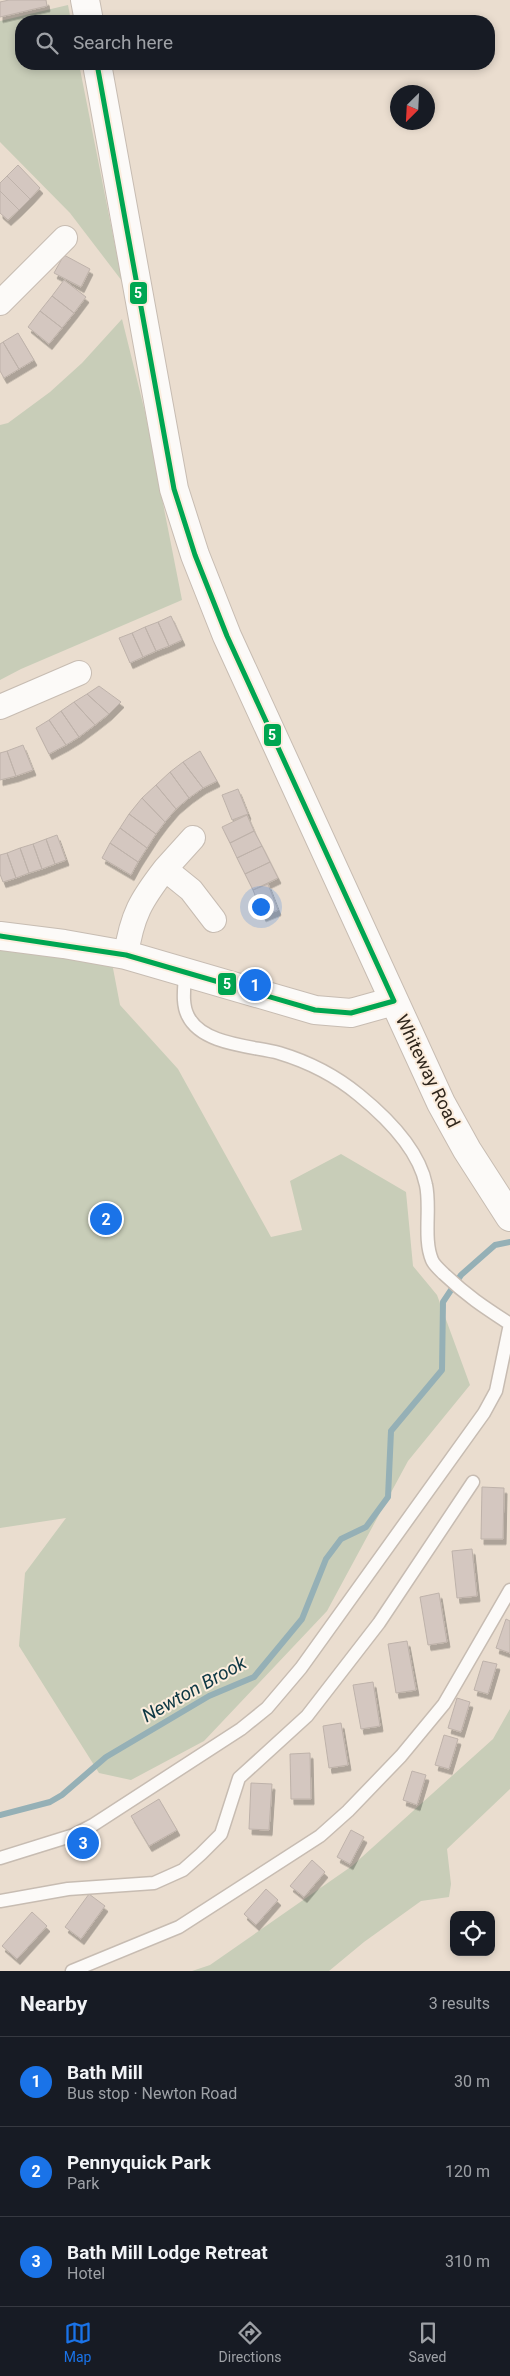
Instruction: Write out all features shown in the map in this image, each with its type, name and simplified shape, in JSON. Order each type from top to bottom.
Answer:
[{"type":"street","points":[[86,0],[88,15]]},
{"type":"street","name":"Whiteway Road","points":[[98,70],[174,489],[192,546],[227,636],[441,1103],[467,1150],[510,1216]]},
{"type":"street","points":[[10,302],[65,238]]},
{"type":"street","points":[[0,706],[79,673]]},
{"type":"street","points":[[126,955],[134,915],[142,899],[165,869],[193,838]]},
{"type":"street","points":[[165,869],[191,890],[214,920]]},
{"type":"street","points":[[0,936],[64,944],[126,955],[315,1010],[351,1013],[394,1001]]},
{"type":"lane","points":[[0,1858],[66,1838],[93,1824],[241,1729],[267,1708],[301,1668],[484,1413],[496,1390],[510,1324],[467,1297],[432,1261],[426,1185],[420,1167],[406,1144],[384,1119],[359,1096],[325,1071],[280,1054],[236,1045],[210,1035],[196,1026],[188,1016],[184,1004],[185,971]]},
{"type":"lane","points":[[0,1900],[68,1889],[154,1883],[182,1870],[201,1854],[221,1834],[239,1778],[307,1716],[379,1623],[473,1482]]},
{"type":"lane","points":[[72,1971],[179,1927],[320,1836],[348,1811],[401,1756],[444,1704],[510,1590]]},
{"type":"green space","points":[[68,5],[70,15],[26,15]]},
{"type":"green space","points":[[15,17],[15,70],[80,70],[122,281],[70,213],[0,142],[0,21]]},
{"type":"green space","points":[[122,319],[145,412],[182,600],[21,669],[0,680],[0,425],[8,423],[50,392],[82,363]]},
{"type":"green space","points":[[0,948],[112,963],[120,1005],[178,1069],[271,1237],[302,1230],[290,1181],[341,1154],[406,1192],[413,1266],[437,1295],[470,1385],[408,1461],[327,1611],[204,1741],[131,1780],[99,1773],[19,1646],[25,1573],[66,1518],[0,1528]]},
{"type":"green space","points":[[510,1709],[510,1789],[447,1849],[451,1884],[449,1897],[421,1901],[364,1942],[329,1971],[192,1971],[210,1965],[352,1866],[493,1739]]},
{"type":"building","points":[[9,0],[46,0],[47,6],[0,17],[0,2]]},
{"type":"building","points":[[18,165],[40,188],[30,199],[7,176]]},
{"type":"building","points":[[7,176],[30,199],[19,210],[0,191],[0,183]]},
{"type":"building","points":[[0,191],[19,210],[8,220],[0,213]]},
{"type":"building","points":[[64,255],[90,269],[81,287],[54,273]]},
{"type":"building","points":[[64,280],[86,297],[74,313],[52,296]]},
{"type":"building","points":[[52,296],[74,313],[62,328],[40,311]]},
{"type":"building","points":[[40,311],[62,328],[49,344],[28,327]]},
{"type":"building","points":[[18,333],[34,360],[19,369],[3,342]]},
{"type":"building","points":[[3,342],[19,369],[4,378],[0,371],[0,344]]},
{"type":"building","points":[[171,616],[182,640],[169,646],[158,622]]},
{"type":"building","points":[[158,622],[169,646],[156,651],[145,627]]},
{"type":"building","points":[[145,627],[156,651],[143,657],[132,633]]},
{"type":"building","points":[[132,633],[143,657],[130,663],[119,638]]},
{"type":"building","points":[[99,686],[121,702],[109,714],[87,694]]},
{"type":"building","points":[[87,694],[109,714],[95,725],[74,702]]},
{"type":"building","points":[[74,702],[95,725],[79,737],[61,711]]},
{"type":"building","points":[[61,711],[79,737],[66,745],[49,720]]},
{"type":"building","points":[[49,720],[66,745],[49,754],[36,728]]},
{"type":"building","points":[[23,745],[33,770],[16,776],[7,751]]},
{"type":"building","points":[[7,751],[16,776],[0,780],[0,753]]},
{"type":"building","points":[[200,751],[217,781],[203,788],[183,762]]},
{"type":"building","points":[[183,762],[203,788],[189,798],[170,772]]},
{"type":"building","points":[[170,772],[189,798],[176,809],[156,785]]},
{"type":"building","points":[[156,785],[176,809],[165,822],[142,798]]},
{"type":"building","points":[[238,789],[248,814],[232,820],[222,795]]},
{"type":"building","points":[[142,798],[165,822],[156,834],[129,814]]},
{"type":"building","points":[[129,814],[156,834],[147,848],[120,828]]},
{"type":"building","points":[[247,815],[254,831],[230,843],[222,827]]},
{"type":"building","points":[[120,828],[147,848],[138,862],[110,843]]},
{"type":"building","points":[[254,831],[262,846],[237,858],[230,843]]},
{"type":"building","points":[[57,835],[66,860],[55,864],[46,839]]},
{"type":"building","points":[[46,839],[55,864],[42,869],[33,844]]},
{"type":"building","points":[[110,843],[138,862],[131,875],[102,858]]},
{"type":"building","points":[[33,844],[42,869],[29,873],[20,848]]},
{"type":"building","points":[[262,846],[270,862],[245,874],[237,858]]},
{"type":"building","points":[[20,848],[29,873],[16,878],[7,853]]},
{"type":"building","points":[[7,853],[16,878],[3,882],[0,874],[0,855]]},
{"type":"building","points":[[270,862],[278,878],[253,890],[245,874]]},
{"type":"building","points":[[268,884],[278,910],[263,916],[253,890]]},
{"type":"building","points":[[482,1487],[504,1488],[503,1539],[481,1539]]},
{"type":"building","points":[[472,1549],[477,1596],[457,1598],[452,1551]]},
{"type":"building","points":[[439,1593],[447,1642],[428,1645],[420,1597]]},
{"type":"building","points":[[506,1619],[510,1621],[510,1653],[496,1648]]},
{"type":"building","points":[[407,1641],[416,1690],[396,1693],[388,1644]]},
{"type":"building","points":[[483,1661],[497,1664],[488,1694],[474,1690]]},
{"type":"building","points":[[373,1682],[380,1726],[361,1729],[353,1685]]},
{"type":"building","points":[[457,1698],[470,1702],[461,1732],[448,1728]]},
{"type":"building","points":[[341,1723],[348,1765],[329,1768],[323,1726]]},
{"type":"building","points":[[444,1735],[458,1739],[449,1769],[435,1765]]},
{"type":"building","points":[[310,1753],[311,1799],[291,1799],[290,1754]]},
{"type":"building","points":[[412,1771],[426,1775],[417,1805],[403,1800]]},
{"type":"building","points":[[251,1783],[272,1784],[269,1830],[249,1829]]},
{"type":"building","points":[[159,1799],[177,1830],[149,1846],[131,1816]]},
{"type":"building","points":[[351,1830],[364,1837],[350,1864],[337,1857]]},
{"type":"building","points":[[312,1860],[325,1872],[304,1897],[290,1886]]},
{"type":"building","points":[[266,1889],[278,1900],[256,1925],[244,1914]]},
{"type":"building","points":[[89,1894],[105,1906],[81,1939],[65,1927]]},
{"type":"building","points":[[32,1912],[47,1926],[17,1959],[2,1946]]},
{"type":"waterway","name":"Newton Brook","points":[[0,1815],[50,1802],[62,1795],[106,1757],[209,1696],[254,1677],[302,1619],[326,1559],[341,1539],[366,1527],[388,1497],[391,1431],[442,1370],[443,1302],[461,1275],[495,1245],[510,1242]]},
{"type":"transit line","name":"5","points":[[0,936],[126,955],[315,1010],[351,1013],[394,1001],[227,636],[195,555],[174,489],[98,70]]},
{"type":"place","name":"Bath Mill","points":[[255,985]]},
{"type":"place","name":"Pennyquick Park","points":[[106,1219]]},
{"type":"place","name":"Bath Mill Lodge Retreat","points":[[83,1843]]}]
